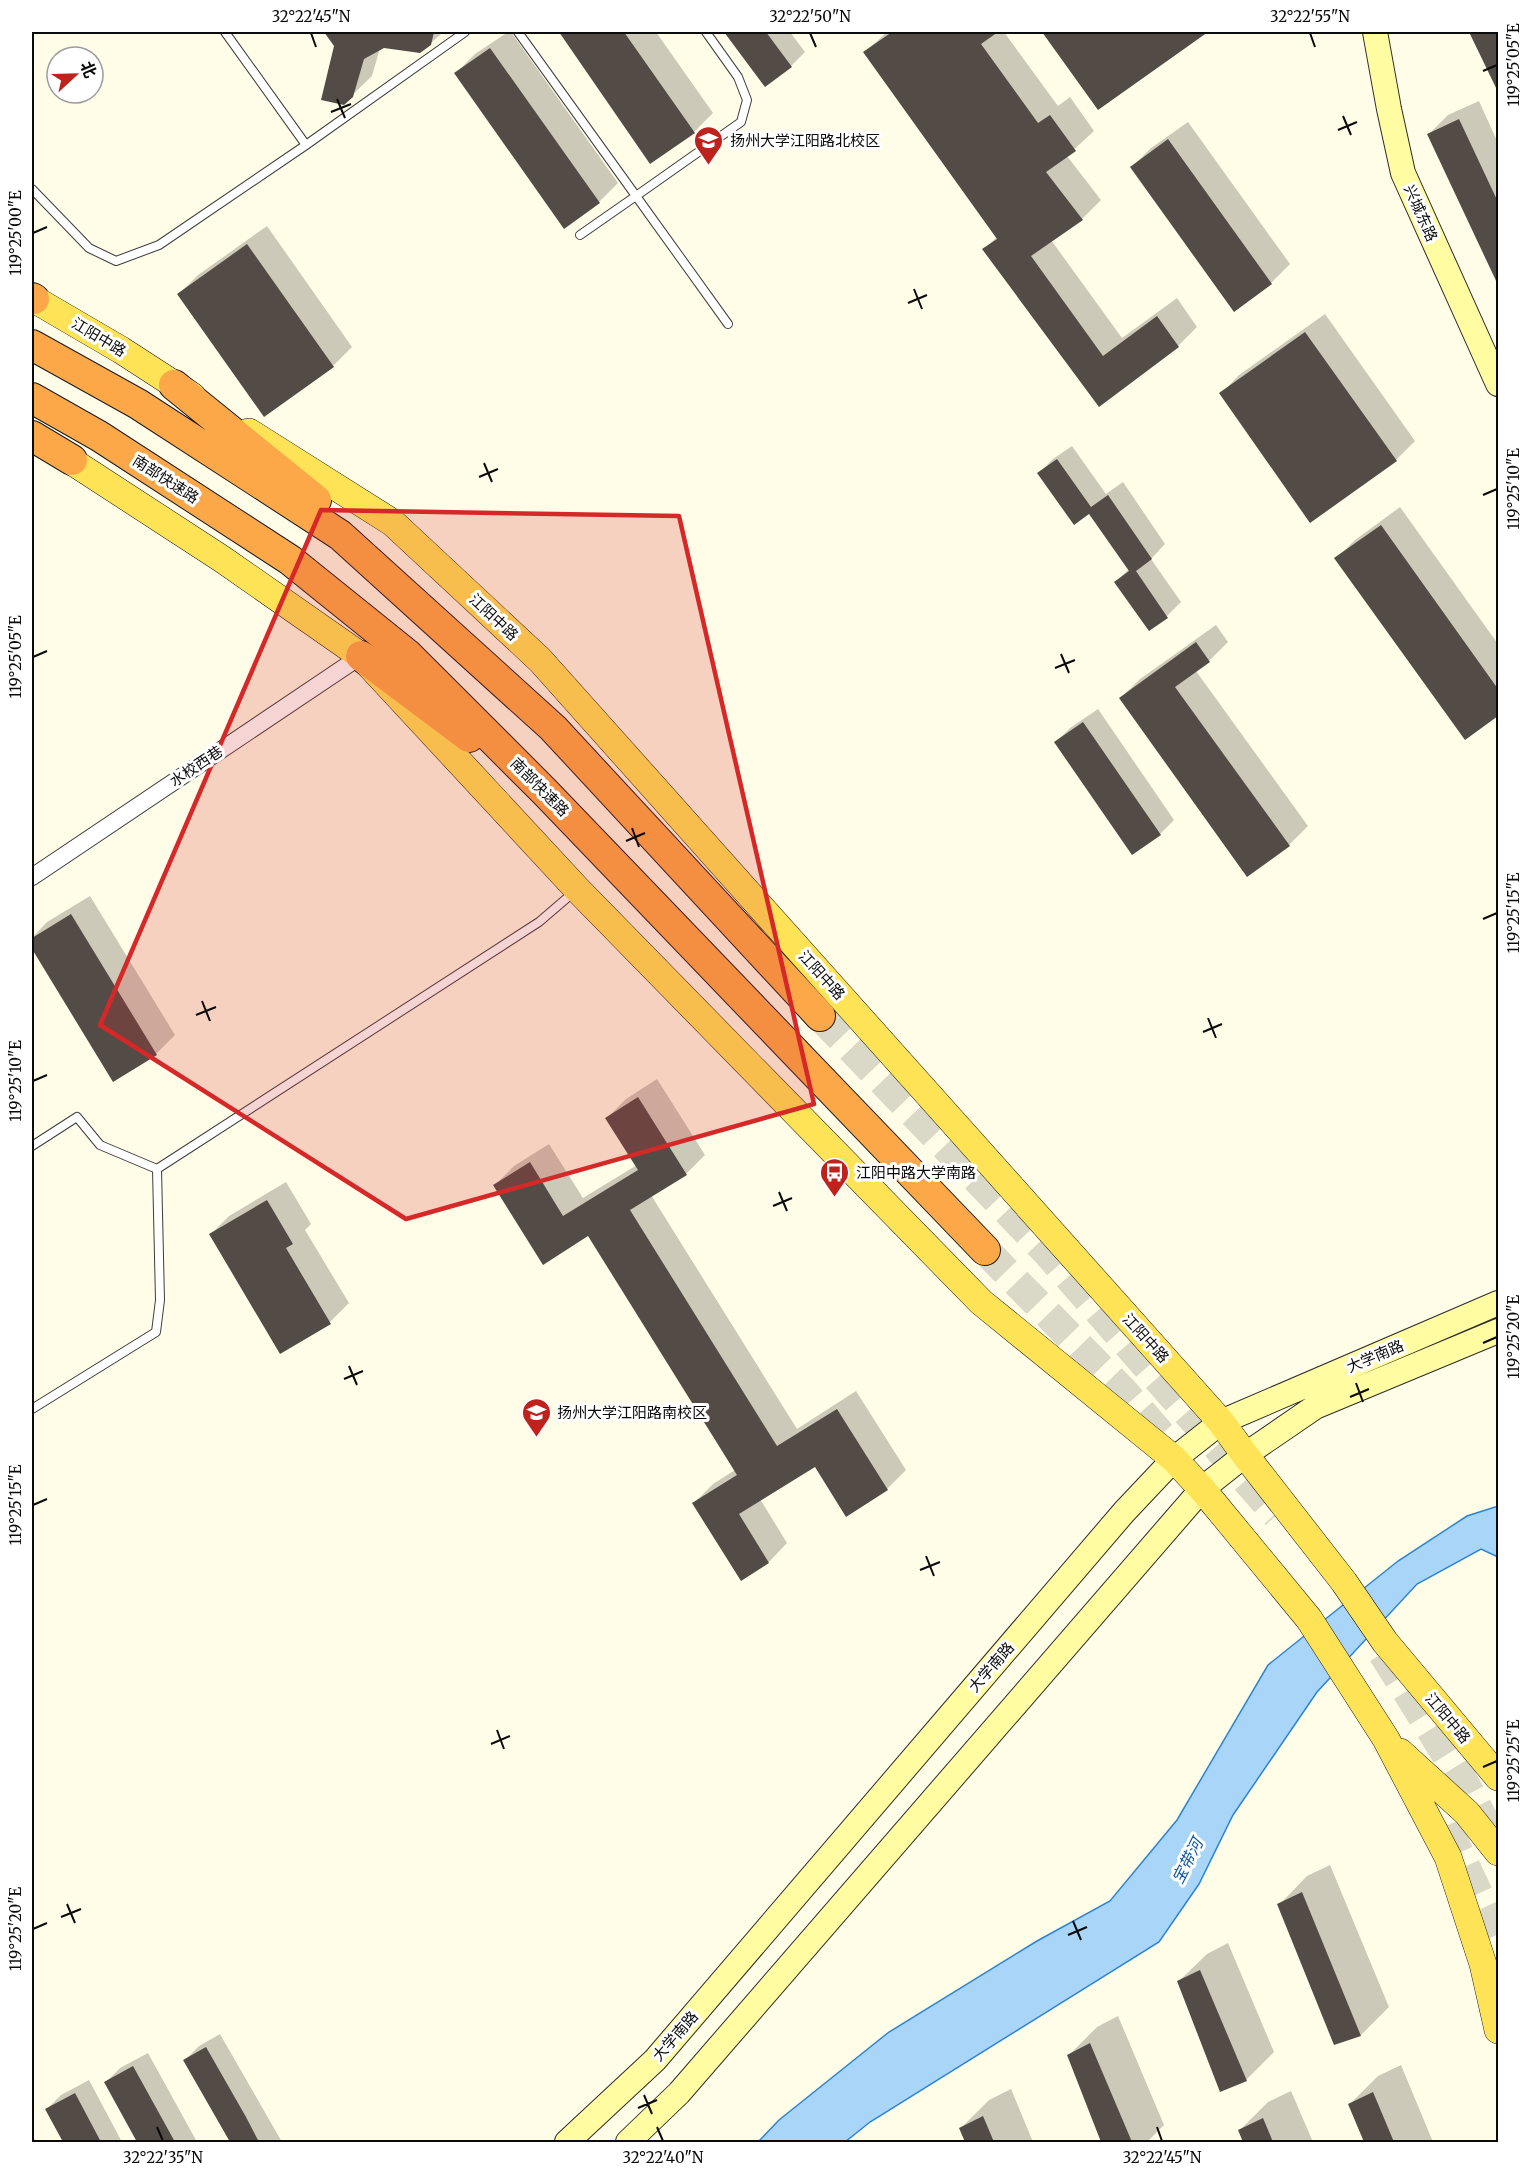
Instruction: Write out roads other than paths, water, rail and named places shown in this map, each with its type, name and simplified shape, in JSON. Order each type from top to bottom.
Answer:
[{"type":"highway","points":[[32,345],[138,405],[340,535],[553,728]]},
{"type":"highway","points":[[174,384],[337,517],[493,652],[553,728],[820,1016]]},
{"type":"highway","name":"南部快速路","points":[[32,398],[99,436],[290,561],[408,655],[545,792],[985,1250]]},
{"type":"highway","points":[[32,436],[72,460]]},
{"type":"highway","points":[[361,656],[469,738],[692,962],[759,1014]]},
{"type":"main road","name":"兴城东路","points":[[1375,32],[1403,173],[1498,384]]},
{"type":"main road","name":"江阳中路","points":[[32,298],[122,350],[393,523],[540,660],[1221,1422],[1344,1582],[1385,1642],[1498,1777]]},
{"type":"main road","points":[[72,460],[222,559],[361,656],[577,889],[981,1302],[1174,1459],[1202,1489],[1309,1619],[1386,1739],[1448,1857],[1491,1962],[1498,2030]]},
{"type":"main road","name":"大学南路","points":[[567,2142],[655,2060],[1108,1530],[1174,1459],[1221,1422],[1498,1303]]},
{"type":"main road","name":"大学南路","points":[[627,2142],[679,2093],[718,2049],[1202,1489],[1245,1455],[1315,1407],[1498,1331]]},
{"type":"main road","points":[[1386,1739],[1467,1813],[1498,1852]]},
{"type":"street","name":"水校西巷","points":[[32,877],[361,656]]},
{"type":"lane","points":[[225,32],[306,145]]},
{"type":"lane","points":[[32,189],[89,248],[116,261],[159,245],[306,145],[463,32]]},
{"type":"lane","points":[[518,32],[728,324]]},
{"type":"lane","points":[[580,235],[741,122],[747,100],[738,77],[706,32]]},
{"type":"lane","points":[[157,1169],[539,922],[577,889]]},
{"type":"lane","points":[[32,1146],[77,1117],[100,1145],[157,1169]]},
{"type":"lane","points":[[32,1409],[156,1332],[160,1300],[157,1169]]},
{"type":"water","name":"宝带河","points":[[1498,1507],[1498,1557],[1481,1549],[1417,1584],[1317,1692],[1233,1815],[1199,1884],[1159,1942],[870,2122],[845,2142],[758,2142],[779,2120],[889,2032],[1037,1941],[1110,1901],[1177,1820],[1268,1665],[1398,1561],[1467,1516]]},
{"type":"tunnel","points":[[820,1016],[1046,1251],[1277,1515]]},
{"type":"tunnel","points":[[985,1250],[1122,1390],[1177,1453]]},
{"type":"tunnel","points":[[1383,1653],[1466,1786],[1492,1836]]},
{"type":"tunnel","points":[[1446,1826],[1498,1936]]},
{"type":"place","name":"扬州大学江阳路北校区","points":[[709,166]]},
{"type":"place","name":"江阳中路大学南路","points":[[835,1198]]},
{"type":"place","name":"扬州大学江阳路南校区","points":[[536,1438]]}]
